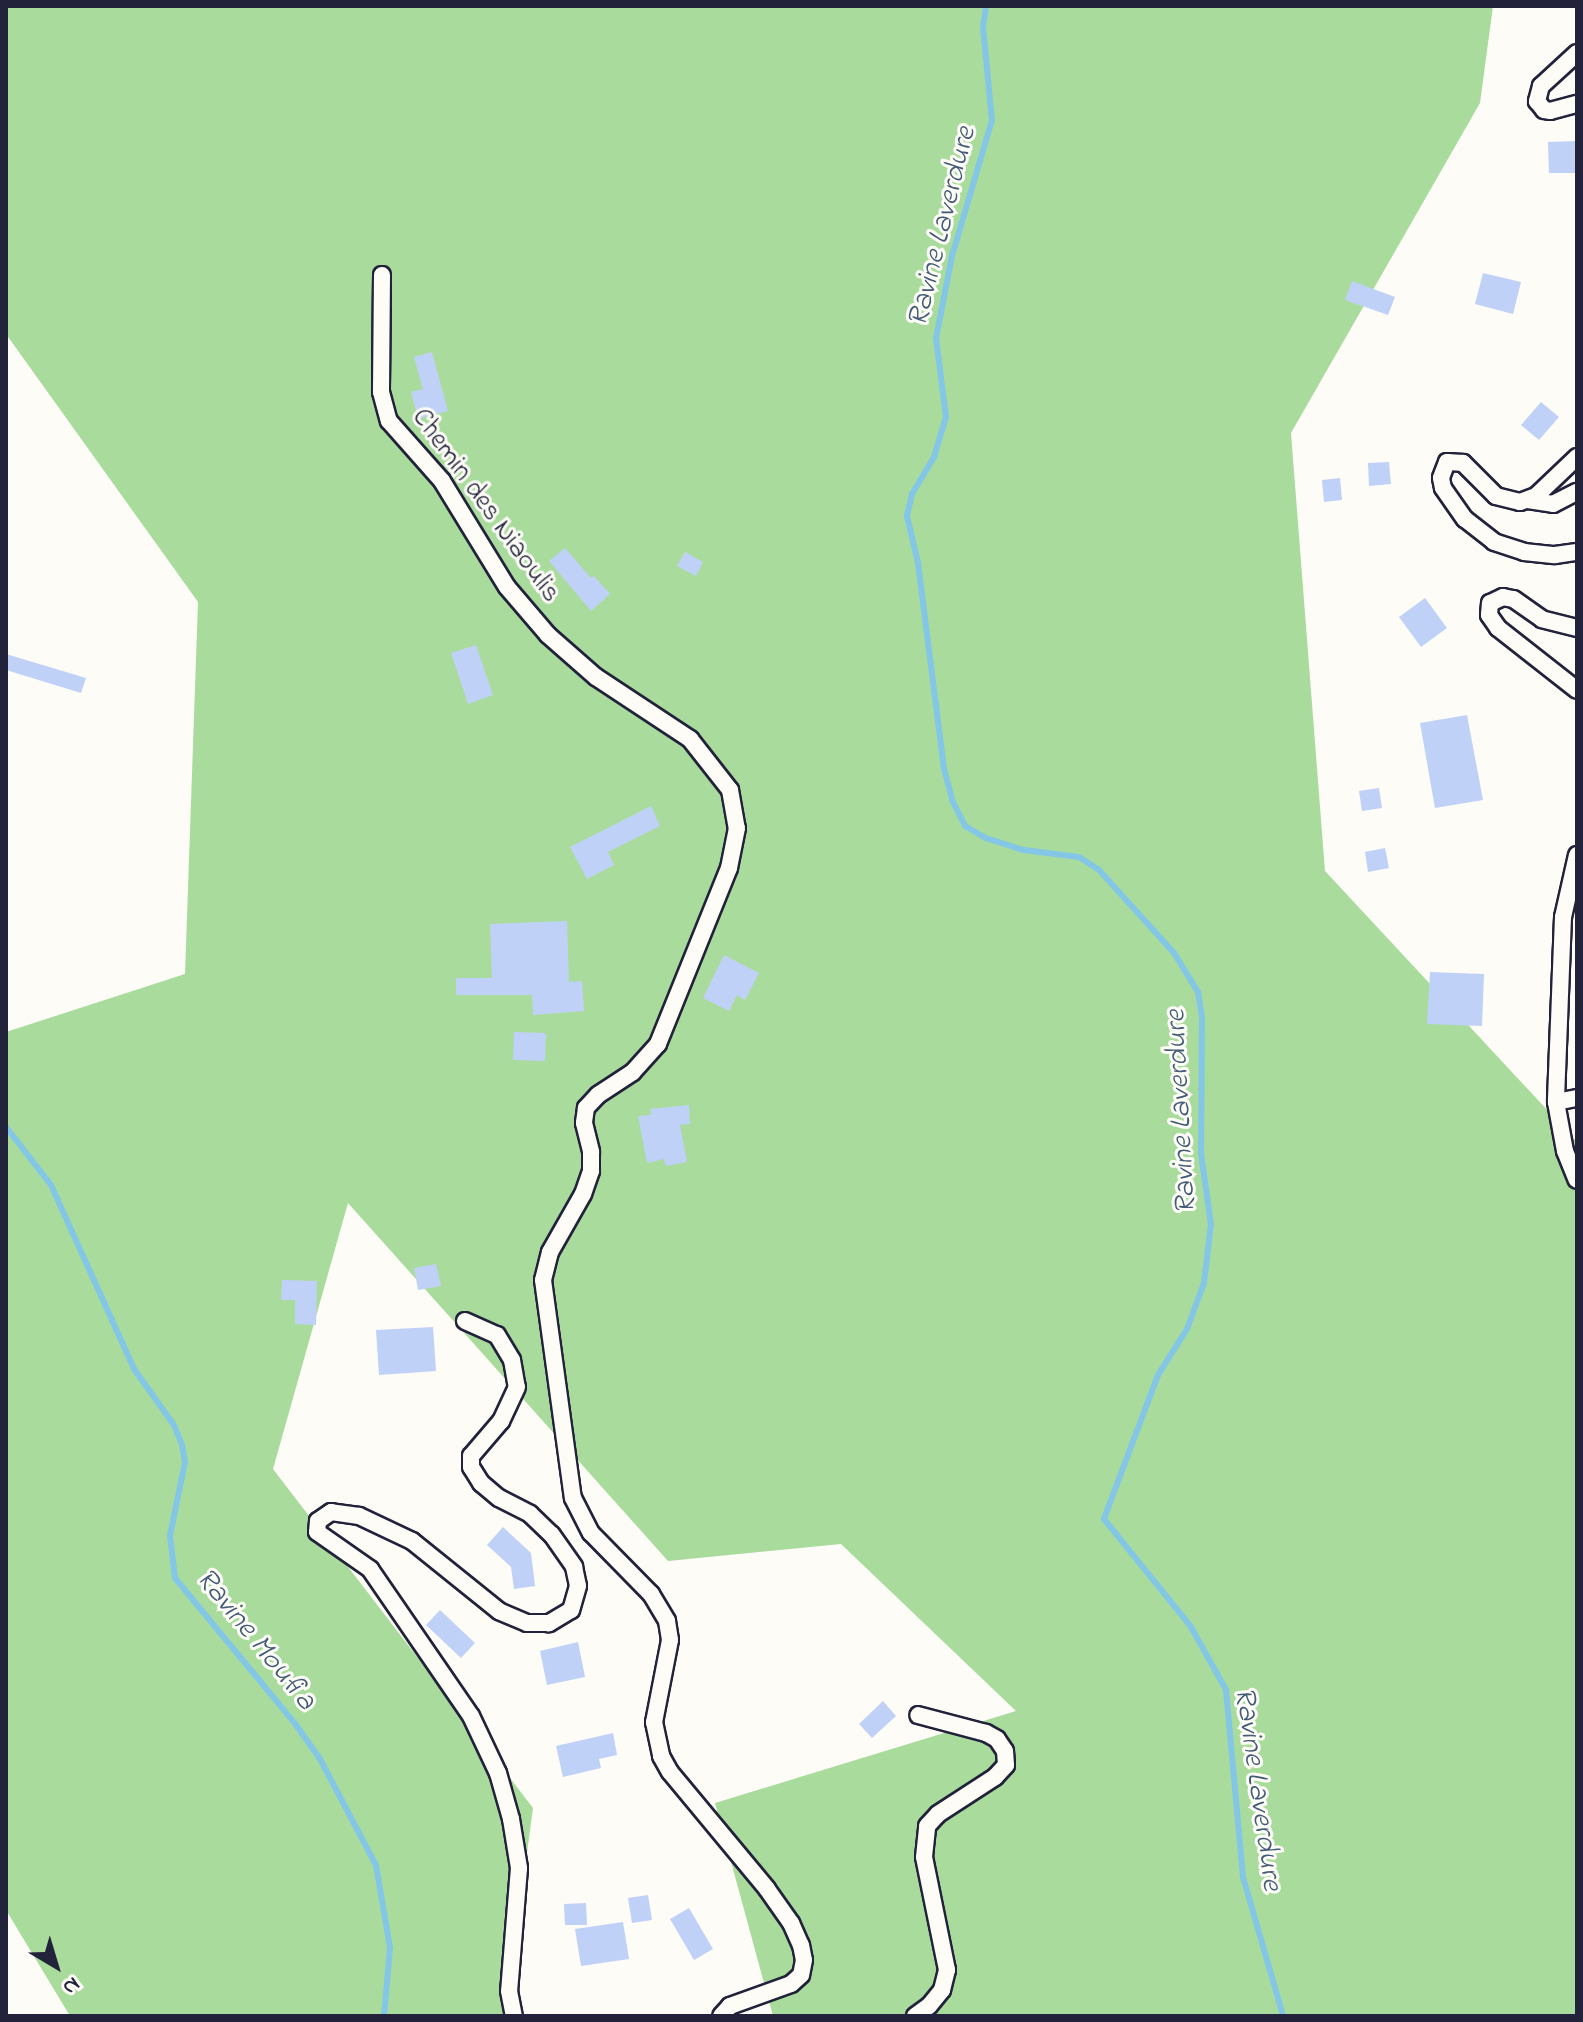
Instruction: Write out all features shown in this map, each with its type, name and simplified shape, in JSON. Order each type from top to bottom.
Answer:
[{"type":"street","points":[[1577,53],[1541,86],[1537,101],[1544,110],[1550,111],[1577,104]]},
{"type":"street","name":"Chemin des Niaoulis","points":[[382,275],[381,392],[389,421],[442,481],[507,587],[548,635],[596,677],[690,739],[730,790],[737,828],[729,868],[658,1044],[633,1072],[598,1095],[586,1108],[584,1123],[591,1152],[591,1171],[583,1194],[550,1252],[543,1280],[573,1498],[591,1533],[651,1594],[667,1621],[670,1640],[654,1722],[661,1756],[670,1772],[767,1889],[791,1923],[801,1945],[804,1960],[801,1975],[791,1984],[730,2006],[721,2016]]},
{"type":"street","points":[[1528,500],[1577,457]]},
{"type":"street","points":[[1577,492],[1553,504],[1528,500],[1511,502],[1496,496],[1463,463],[1450,460],[1442,469],[1443,488],[1457,509],[1494,542],[1524,552],[1555,555],[1577,552]]},
{"type":"street","points":[[1577,628],[1558,625],[1521,603],[1503,597],[1490,603],[1488,610],[1498,628],[1577,690]]},
{"type":"street","points":[[1577,855],[1569,878],[1562,930],[1556,1102],[1565,1151],[1577,1180]]},
{"type":"street","points":[[1556,1102],[1577,1098]]},
{"type":"street","points":[[465,1321],[497,1335],[512,1360],[517,1387],[501,1421],[471,1456],[471,1467],[481,1483],[499,1498],[530,1514],[552,1535],[574,1567],[578,1586],[571,1610],[549,1623],[527,1623],[499,1611],[412,1541],[359,1516],[331,1512],[318,1521],[317,1532],[370,1569],[471,1716],[498,1773],[511,1819],[519,1868],[509,1991],[514,2016]]},
{"type":"street","points":[[915,2016],[929,2006],[942,1990],[947,1970],[924,1857],[927,1826],[951,1804],[995,1777],[1006,1765],[1005,1751],[997,1739],[986,1733],[918,1715]]},
{"type":"green space","points":[[6,6],[1493,6],[1480,103],[1291,433],[1325,871],[1577,1142],[1577,2016],[773,2016],[715,1803],[1016,1711],[841,1544],[668,1561],[348,1203],[273,1469],[533,1808],[505,2016],[70,2016],[6,1910],[6,1032],[185,974],[198,602],[6,334]]},
{"type":"building","points":[[1577,141],[1577,173],[1549,173],[1548,142]]},
{"type":"building","points":[[1483,273],[1521,282],[1513,314],[1475,304]]},
{"type":"building","points":[[1352,281],[1395,297],[1388,315],[1345,300]]},
{"type":"building","points":[[432,352],[448,411],[418,419],[411,392],[423,389],[414,357]]},
{"type":"building","points":[[1541,402],[1559,417],[1539,440],[1521,425]]},
{"type":"building","points":[[1389,462],[1391,484],[1369,486],[1368,463]]},
{"type":"building","points":[[1340,478],[1342,500],[1324,502],[1322,480]]},
{"type":"building","points":[[565,548],[610,594],[591,611],[549,561]]},
{"type":"building","points":[[685,552],[703,562],[696,576],[677,566]]},
{"type":"building","points":[[1425,598],[1447,628],[1421,647],[1399,617]]},
{"type":"building","points":[[476,645],[493,695],[468,704],[451,653]]},
{"type":"building","points":[[6,654],[86,678],[81,693],[6,670]]},
{"type":"building","points":[[1467,715],[1483,800],[1435,808],[1420,723]]},
{"type":"building","points":[[1379,788],[1382,808],[1362,811],[1359,791]]},
{"type":"building","points":[[651,806],[660,826],[608,852],[614,865],[587,879],[570,847]]},
{"type":"building","points":[[1385,848],[1389,868],[1368,872],[1365,852]]},
{"type":"building","points":[[567,921],[569,982],[582,981],[584,1011],[533,1015],[532,995],[456,995],[456,978],[492,978],[490,924]]},
{"type":"building","points":[[724,955],[759,973],[745,1000],[737,995],[729,1011],[703,998]]},
{"type":"building","points":[[1430,972],[1484,974],[1482,1026],[1427,1024]]},
{"type":"building","points":[[514,1032],[546,1033],[545,1061],[513,1060]]},
{"type":"building","points":[[689,1105],[690,1124],[680,1125],[687,1162],[666,1166],[664,1159],[647,1163],[638,1116],[651,1115],[650,1109]]},
{"type":"building","points":[[436,1264],[441,1286],[418,1290],[414,1268]]},
{"type":"building","points":[[282,1280],[317,1281],[316,1325],[295,1324],[295,1300],[281,1300]]},
{"type":"building","points":[[433,1327],[436,1371],[379,1375],[376,1330]]},
{"type":"building","points":[[503,1527],[531,1553],[535,1586],[514,1589],[511,1567],[487,1545]]},
{"type":"building","points":[[440,1610],[475,1643],[461,1658],[426,1625]]},
{"type":"building","points":[[578,1642],[585,1677],[547,1685],[540,1651]]},
{"type":"building","points":[[883,1701],[896,1716],[872,1738],[859,1724]]},
{"type":"building","points":[[613,1733],[617,1755],[599,1759],[601,1768],[563,1777],[556,1746]]},
{"type":"building","points":[[648,1895],[652,1920],[632,1923],[628,1898]]},
{"type":"building","points":[[586,1903],[587,1925],[565,1925],[564,1904]]},
{"type":"building","points":[[689,1908],[713,1949],[694,1960],[670,1919]]},
{"type":"building","points":[[623,1922],[629,1959],[581,1966],[575,1929]]},
{"type":"waterway","name":"Ravine Laverdure","points":[[986,6],[983,27],[992,120],[952,256],[936,338],[946,417],[934,457],[912,494],[907,516],[918,563],[944,769],[953,802],[965,826],[986,838],[1024,850],[1079,857],[1099,870],[1174,953],[1198,992],[1202,1016],[1201,1153],[1211,1224],[1204,1283],[1187,1329],[1158,1375],[1104,1519],[1191,1627],[1226,1690],[1243,1877],[1283,2016]]},
{"type":"waterway","name":"Ravine Moufia","points":[[6,1127],[51,1185],[134,1369],[174,1425],[182,1445],[185,1462],[170,1536],[175,1578],[296,1725],[320,1759],[376,1865],[390,1948],[384,2016]]}]
